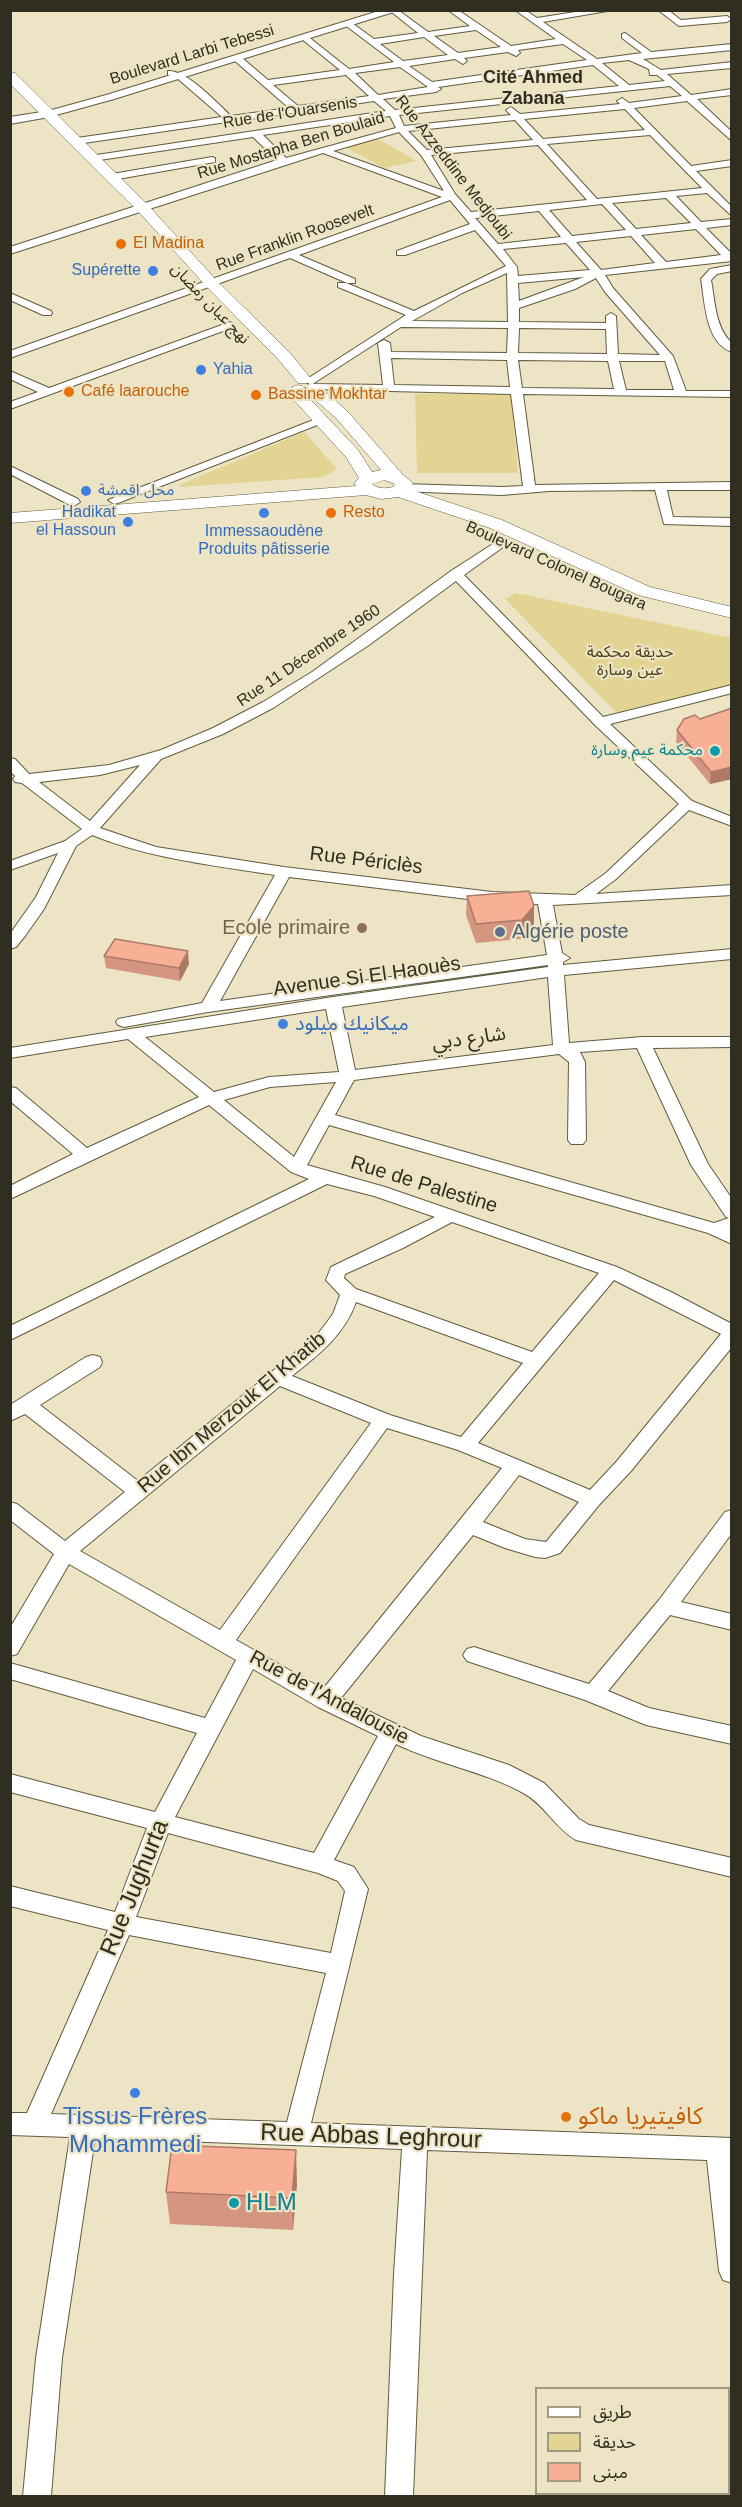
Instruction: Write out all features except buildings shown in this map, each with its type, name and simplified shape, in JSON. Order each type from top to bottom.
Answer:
[{"type":"main road","points":[[10,76],[55,142]]},
{"type":"main road","points":[[10,94],[38,114]]},
{"type":"main road","name":"نهج عبان رمضان","points":[[38,114],[77,141],[142,207],[212,284],[284,356],[302,384],[342,415],[385,485]]},
{"type":"main road","name":"نهج عبان رمضان","points":[[216,312],[241,336]]},
{"type":"main road","name":"نهج عبان رمضان","points":[[302,384],[300,398],[358,461],[385,485]]},
{"type":"main road","points":[[10,507],[42,510],[385,485]]},
{"type":"main road","points":[[10,518],[74,502],[385,485],[496,524],[644,591],[732,613]]},
{"type":"main road","name":"Boulevard Colonel Bougara","points":[[385,485],[632,602],[732,627]]},
{"type":"street","name":"Boulevard Larbi Tebessi","points":[[10,119],[38,114],[176,74],[320,31],[377,10]]},
{"type":"street","points":[[452,10],[537,70]]},
{"type":"street","points":[[519,10],[594,61],[626,87]]},
{"type":"street","points":[[534,21],[609,10]]},
{"type":"street","points":[[662,10],[679,22],[729,21]]},
{"type":"street","points":[[716,10],[729,21]]},
{"type":"street","name":"Boulevard Larbi Tebessi","points":[[176,74],[238,59],[306,38],[320,31],[394,11]]},
{"type":"street","points":[[394,11],[487,77]]},
{"type":"street","points":[[349,25],[458,105]]},
{"type":"street","points":[[373,42],[479,27]]},
{"type":"street","points":[[624,36],[649,55]]},
{"type":"street","name":"Rue Azzeddine Medjoubi","points":[[306,38],[393,113],[401,129],[425,153],[452,196],[471,215],[512,267],[514,306],[512,357],[529,487]]},
{"type":"street","points":[[267,83],[564,41]]},
{"type":"street","points":[[77,141],[376,97],[594,61],[732,47]]},
{"type":"street","points":[[633,57],[642,60],[658,72],[732,138]]},
{"type":"street","points":[[238,59],[296,109]]},
{"type":"street","points":[[643,74],[732,65]]},
{"type":"street","points":[[720,66],[732,75]]},
{"type":"street","points":[[176,74],[284,161]]},
{"type":"street","points":[[576,92],[614,78],[632,75]]},
{"type":"street","name":"Rue de l'Ouarsenis","points":[[93,158],[393,113],[671,83]]},
{"type":"street","points":[[610,89],[732,213]]},
{"type":"street","name":"Rue Mostapha Ben Boulaid","points":[[10,251],[284,161],[401,129],[690,99],[732,92]]},
{"type":"street","points":[[502,100],[539,143],[633,232],[663,265]]},
{"type":"street","points":[[330,122],[357,141]]},
{"type":"street","points":[[720,127],[732,126]]},
{"type":"street","points":[[425,153],[650,132]]},
{"type":"street","points":[[189,144],[219,163],[235,178]]},
{"type":"street","points":[[322,150],[438,193],[452,196]]},
{"type":"street","points":[[112,177],[219,163]]},
{"type":"street","points":[[688,169],[732,163]]},
{"type":"street","points":[[471,215],[709,190]]},
{"type":"street","points":[[669,195],[731,261]]},
{"type":"street","name":"Rue Franklin Roosevelt","points":[[10,355],[452,196]]},
{"type":"street","points":[[542,208],[609,290],[669,358],[681,394]]},
{"type":"street","points":[[496,247],[732,222]]},
{"type":"street","points":[[402,253],[478,225]]},
{"type":"street","points":[[291,255],[415,315]]},
{"type":"street","points":[[511,280],[596,274],[663,265],[731,261]]},
{"type":"street","points":[[731,261],[714,271],[706,279],[717,334],[724,345],[732,349]]},
{"type":"street","points":[[302,384],[381,333],[402,324],[465,286],[512,267]]},
{"type":"street","points":[[514,306],[571,288],[596,274]]},
{"type":"street","points":[[609,290],[613,358],[621,394]]},
{"type":"street","points":[[10,296],[47,313]]},
{"type":"street","points":[[402,324],[612,326]]},
{"type":"street","points":[[10,406],[230,325]]},
{"type":"street","points":[[381,333],[387,355],[389,389]]},
{"type":"street","points":[[387,355],[669,358]]},
{"type":"street","points":[[10,374],[48,392]]},
{"type":"street","points":[[302,384],[517,392],[732,394]]},
{"type":"street","points":[[114,500],[321,420]]},
{"type":"street","points":[[10,469],[74,502]]},
{"type":"street","points":[[385,485],[732,486]]},
{"type":"street","points":[[660,486],[665,518],[668,521],[732,522]]},
{"type":"street","name":"Rue 11 Décembre 1960","points":[[18,780],[112,768],[199,741],[246,719],[384,627],[502,542]]},
{"type":"street","points":[[456,574],[600,722],[687,804],[732,822]]},
{"type":"street","points":[[600,722],[732,689]]},
{"type":"street","points":[[10,866],[70,844],[91,829],[157,755]]},
{"type":"street","name":"Rue Périclès","points":[[10,762],[18,780],[91,829],[123,842],[155,851],[284,872],[492,897],[579,900],[732,890]]},
{"type":"street","points":[[579,900],[611,876],[687,804]]},
{"type":"street","points":[[10,944],[22,931],[52,881],[70,844]]},
{"type":"street","points":[[208,1007],[284,872]]},
{"type":"street","points":[[545,900],[555,965],[561,1048],[574,1056],[577,1062],[577,1140]]},
{"type":"street","name":"Avenue Si El Haouès","points":[[10,1053],[61,1038],[208,1007],[732,943]]},
{"type":"street","name":"Avenue Si El Haouès","points":[[10,1041],[130,1033],[555,965],[732,954]]},
{"type":"street","points":[[297,1168],[348,1076],[333,1002]]},
{"type":"street","points":[[130,1033],[297,1168],[325,1178]]},
{"type":"street","points":[[642,1042],[700,1166],[732,1213]]},
{"type":"street","name":"شارع دبي","points":[[10,1192],[209,1099],[269,1082],[348,1076],[561,1048],[642,1042],[732,1042]]},
{"type":"street","points":[[10,1092],[85,1155]]},
{"type":"street","points":[[326,1118],[714,1229],[732,1238]]},
{"type":"street","name":"Rue de Palestine","points":[[10,1334],[325,1178],[379,1191],[611,1271],[665,1296],[732,1333]]},
{"type":"street","points":[[452,1215],[397,1244],[341,1268],[337,1271],[335,1280],[350,1293],[536,1361]]},
{"type":"street","points":[[714,1229],[732,1223]]},
{"type":"street","points":[[465,1445],[611,1271]]},
{"type":"street","name":"Rue Ibn Merzouk El Khatib","points":[[10,1648],[65,1552],[324,1339],[342,1316],[350,1293]]},
{"type":"street","points":[[470,1525],[530,1549],[548,1551],[553,1548],[592,1500],[624,1466],[732,1333]]},
{"type":"street","points":[[93,1362],[18,1408],[138,1492]]},
{"type":"street","points":[[277,1378],[383,1419],[465,1445],[566,1486],[592,1500]]},
{"type":"street","points":[[223,1642],[383,1419]]},
{"type":"street","points":[[326,1701],[470,1525],[515,1466]]},
{"type":"street","name":"Rue de l'Andalousie","points":[[10,1509],[65,1552],[326,1701],[414,1743],[501,1771],[536,1789],[571,1826],[584,1833],[732,1868]]},
{"type":"street","points":[[592,1694],[666,1606],[732,1517]]},
{"type":"street","points":[[666,1606],[732,1622]]},
{"type":"street","points":[[474,1655],[592,1694],[646,1716],[732,1735]]},
{"type":"street","name":"Rue Jughurta","points":[[22,2125],[122,1924],[161,1821],[249,1656]]},
{"type":"street","points":[[10,1671],[210,1728]]},
{"type":"street","points":[[320,1864],[391,1732]]},
{"type":"street","points":[[10,1784],[161,1821],[320,1864],[346,1874],[357,1889],[296,2135]]},
{"type":"street","points":[[10,1896],[122,1924],[340,1965]]},
{"type":"street","name":"Rue Abbas Leghrour","points":[[22,2125],[725,2149]]},
{"type":"street","points":[[37,2496],[49,2358],[84,2126]]},
{"type":"street","points":[[399,2496],[406,2274],[414,2137]]},
{"type":"street","points":[[725,2149],[732,2271]]},
{"type":"green space","points":[[378,139],[417,161],[384,168],[345,147]]},
{"type":"green space","points":[[415,394],[511,394],[518,473],[417,473]]},
{"type":"green space","points":[[304,432],[337,469],[324,477],[180,487],[179,485]]},
{"type":"green space","name":"حديقة محكمة عين وسارة","points":[[516,593],[731,638],[731,686],[616,712],[505,599]]},
{"type":"place","name":"El Madina","points":[[121,244]]},
{"type":"place","name":"Supérette","points":[[153,271]]},
{"type":"place","name":"Yahia","points":[[201,370]]},
{"type":"place","name":"Café laarouche","points":[[69,392]]},
{"type":"place","name":"Bassine Mokhtar","points":[[256,395]]},
{"type":"place","name":"محل اقمشة","points":[[86,491]]},
{"type":"place","name":"Immessaoudène Produits pâtisserie","points":[[264,513]]},
{"type":"place","name":"Resto","points":[[331,513]]},
{"type":"place","name":"Hadikat el Hassoun","points":[[128,522]]},
{"type":"place","name":"محكمة عيم وسارة","points":[[715,751]]},
{"type":"place","name":"Ecole primaire","points":[[362,928]]},
{"type":"place","name":"Algérie poste","points":[[500,932]]},
{"type":"place","name":"ميكانيك ميلود","points":[[283,1024]]},
{"type":"place","name":"Tissus Frères Mohammedi","points":[[135,2093]]},
{"type":"place","name":"كافيتيريا ماكو","points":[[566,2117]]},
{"type":"place","name":"HLM","points":[[234,2203]]},
{"type":"district","name":"Cité Ahmed Zabana","points":[[533,88]]}]
